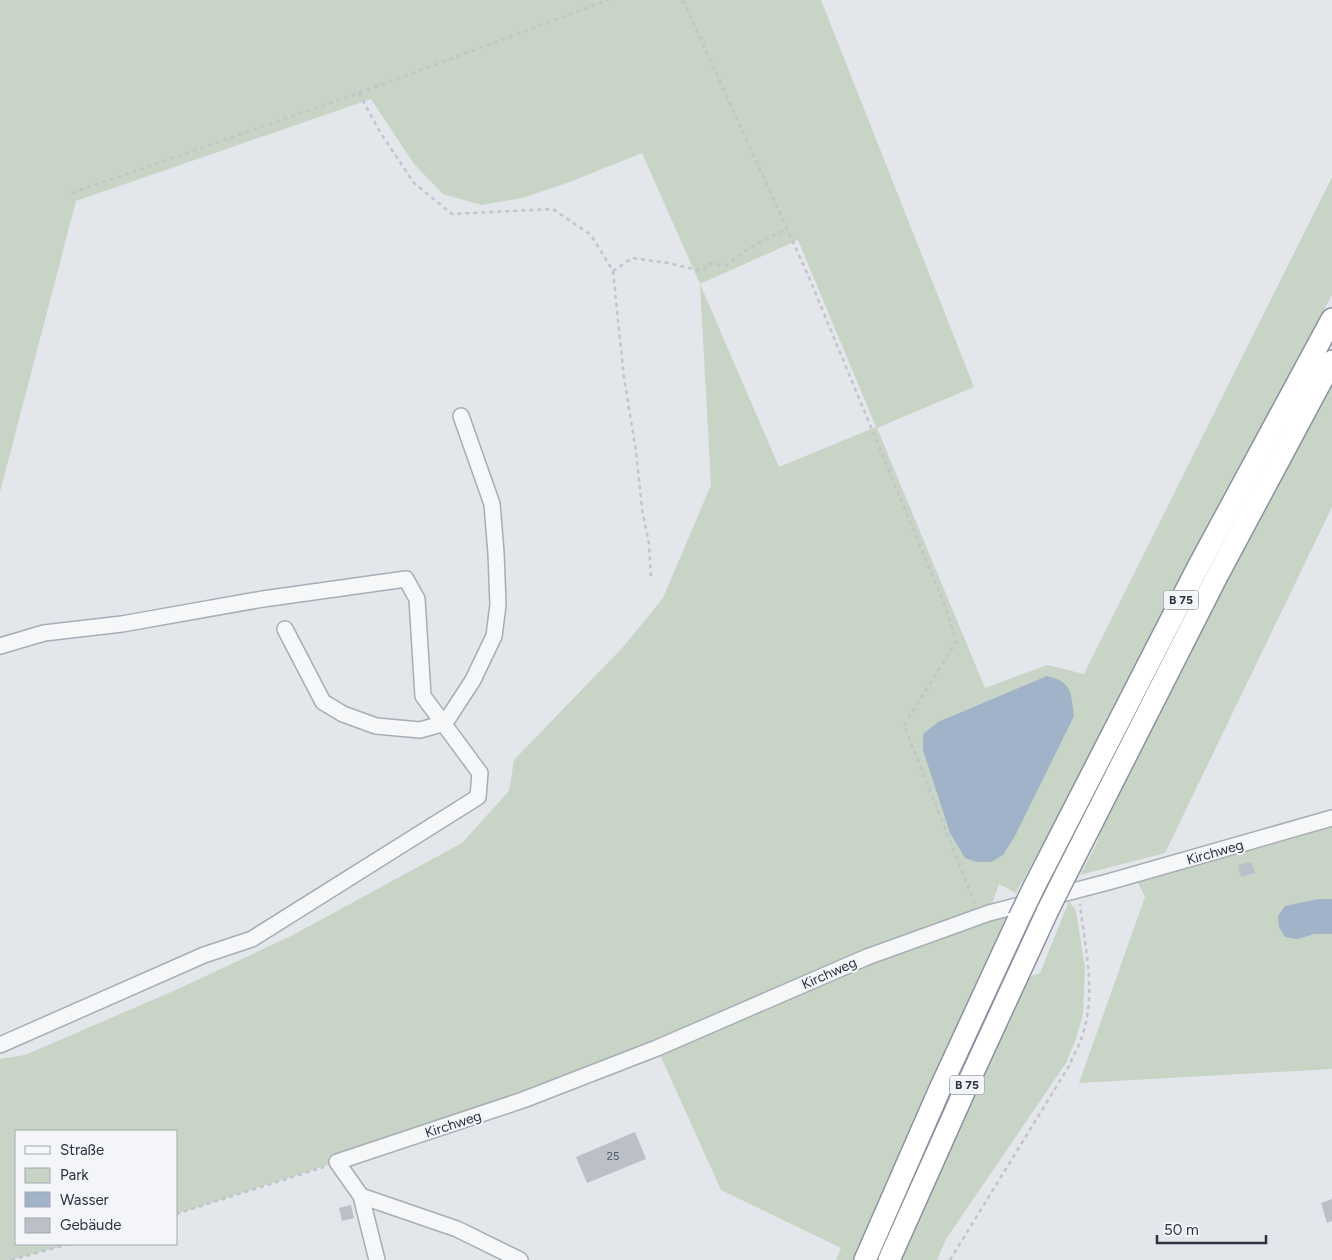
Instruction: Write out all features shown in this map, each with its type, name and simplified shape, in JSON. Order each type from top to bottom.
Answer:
[{"type":"highway","name":"B 75","points":[[865,1260],[939,1091],[1019,918],[1197,569],[1332,319]]},
{"type":"highway","name":"B 75","points":[[889,1260],[1047,912],[1071,884],[1216,578],[1332,361]]},
{"type":"street","points":[[285,629],[323,702],[343,714],[376,726],[420,730],[444,723],[473,680],[494,636],[498,605],[492,504],[461,416]]},
{"type":"street","points":[[0,646],[44,633],[122,624],[263,599],[406,579],[416,600],[424,696],[480,773],[478,797],[252,939],[204,955],[0,1045]]},
{"type":"street","name":"Kirchweg","points":[[338,1162],[523,1100],[657,1048],[867,957],[1071,884],[1332,818]]},
{"type":"street","points":[[338,1162],[361,1196],[377,1260]]},
{"type":"street","points":[[361,1196],[457,1229],[520,1260]]},
{"type":"path","points":[[72,193],[359,93],[608,0]]},
{"type":"path","points":[[683,0],[808,274],[947,611],[956,642],[904,725],[980,916]]},
{"type":"path","points":[[359,93],[380,132],[414,183],[452,214],[553,209],[591,235],[613,270],[624,378],[636,451],[642,509],[649,544],[651,578]]},
{"type":"path","points":[[613,270],[632,258],[668,262],[702,271],[710,264],[727,265],[739,254],[787,229]]},
{"type":"path","points":[[950,1260],[1068,1066],[1081,1041],[1089,1002],[1090,978],[1071,884]]},
{"type":"path","points":[[178,1213],[338,1162]]},
{"type":"path","points":[[11,1260],[64,1245]]},
{"type":"green space","points":[[0,0],[821,0],[974,387],[877,428],[985,688],[1047,665],[1084,674],[1332,177],[1332,295],[1239,467],[1097,744],[1016,893],[999,884],[989,913],[973,924],[1007,916],[919,1111],[856,1260],[836,1260],[841,1248],[721,1190],[657,1048],[337,1162],[178,1213],[178,1130],[15,1130],[15,1245],[65,1245],[11,1260],[0,1260],[0,1059],[25,1055],[178,989],[291,936],[462,843],[509,791],[514,760],[624,646],[663,598],[711,485],[700,284],[642,153],[567,183],[522,198],[482,205],[443,194],[414,164],[371,99],[76,201],[0,492]],"holes":[[[798,240],[876,427],[779,467],[700,284]]]},
{"type":"green space","points":[[1332,378],[1332,507],[1165,853],[1080,875],[1097,843],[1103,822],[1172,678]]},
{"type":"green space","points":[[1332,818],[1332,1069],[1079,1083],[1145,897],[1134,875]]},
{"type":"green space","points":[[1069,901],[1076,911],[1085,968],[1083,1014],[1076,1039],[1066,1063],[946,1239],[937,1260],[899,1260],[1026,978],[1040,973]]},
{"type":"water","points":[[1047,676],[1061,681],[1069,689],[1074,716],[1015,836],[1003,855],[991,862],[976,862],[965,858],[950,833],[923,750],[923,734],[938,722]]},
{"type":"water","points":[[1319,899],[1332,899],[1332,934],[1314,934],[1298,939],[1285,937],[1279,927],[1278,916],[1285,906]]},
{"type":"building","points":[[1251,862],[1255,873],[1241,877],[1238,865]]},
{"type":"building","points":[[635,1132],[646,1159],[587,1183],[576,1157]]},
{"type":"building","points":[[1332,1199],[1332,1221],[1327,1223],[1321,1203]]},
{"type":"building","points":[[351,1205],[354,1218],[342,1221],[339,1208]]}]
